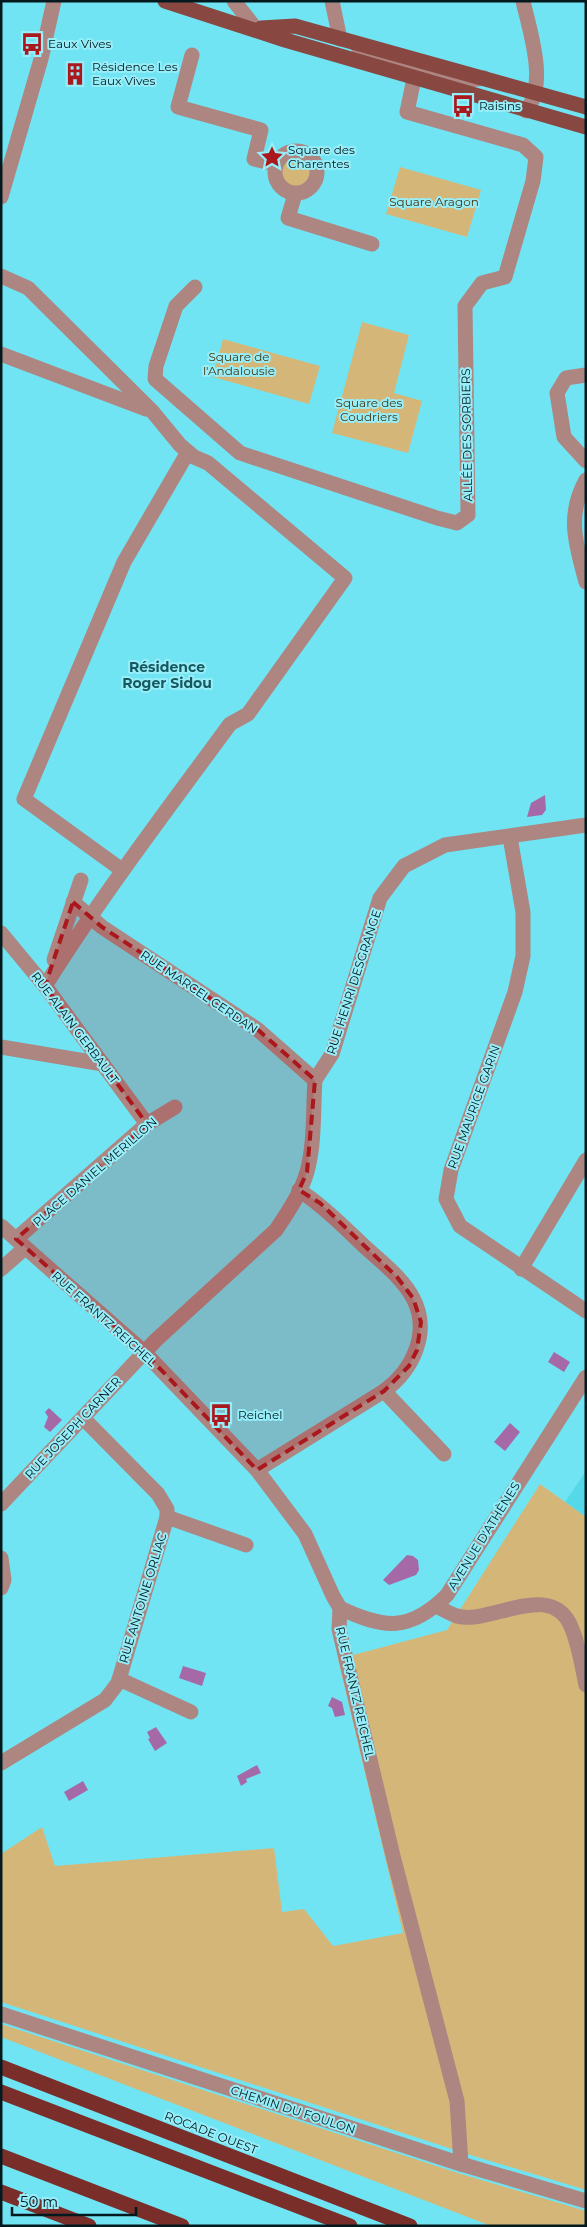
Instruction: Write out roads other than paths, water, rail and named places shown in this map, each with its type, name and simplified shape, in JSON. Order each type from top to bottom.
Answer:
[{"type":"highway","name":"ROCADE OUEST","points":[[1,2067],[410,2226]]},
{"type":"highway","points":[[1,2092],[350,2226]]},
{"type":"highway","points":[[1,2156],[182,2226]]},
{"type":"highway","points":[[1,2192],[89,2226]]},
{"type":"main road","points":[[165,1],[285,40],[415,73],[526,111],[586,127]]},
{"type":"main road","points":[[256,29],[295,26],[586,107]]},
{"type":"street","points":[[1,197],[41,60],[54,1]]},
{"type":"street","points":[[234,1],[256,29]]},
{"type":"street","points":[[332,1],[340,39]]},
{"type":"street","points":[[523,1],[537,65],[535,93],[526,111]]},
{"type":"street","points":[[356,44],[363,53],[415,73],[457,82],[484,78]]},
{"type":"street","points":[[192,55],[178,107],[261,130],[254,159],[276,164]]},
{"type":"street","name":"ALLÉE DES SORBIERS","points":[[195,287],[176,306],[156,366],[155,379],[240,453],[444,520],[457,523],[468,515],[465,306],[482,283],[506,278],[533,181],[536,157],[522,145],[407,112],[415,73]]},
{"type":"street","points":[[1,144],[15,152]]},
{"type":"street","points":[[290,152],[307,154],[314,160],[316,179],[310,189],[302,193],[295,194],[285,191],[278,185],[274,168],[276,164],[280,157],[290,152]]},
{"type":"street","points":[[295,194],[288,218],[372,244]]},
{"type":"street","points":[[1,276],[28,288],[152,411],[188,452],[208,462],[345,578],[248,714],[230,724],[122,870],[89,916],[45,986]]},
{"type":"street","points":[[1,354],[152,411]]},
{"type":"street","points":[[586,375],[566,378],[556,393],[564,437],[586,461]]},
{"type":"street","points":[[122,870],[24,799],[124,562],[188,452]]},
{"type":"street","points":[[586,480],[573,512],[578,550],[586,582]]},
{"type":"street","name":"RUE HENRI DESGRANGE","points":[[315,1080],[332,1054],[380,898],[404,866],[445,845],[586,825]]},
{"type":"street","name":"RUE MAURICE GARIN","points":[[510,837],[523,912],[523,956],[515,992],[450,1170],[446,1199],[460,1226],[586,1311]]},
{"type":"street","points":[[45,986],[81,880]]},
{"type":"street","name":"RUE MARCEL CERDAN","points":[[73,902],[102,927],[256,1030],[315,1080]]},
{"type":"street","name":"RUE ALAIN GERBAULT","points":[[1,933],[45,986],[147,1124]]},
{"type":"street","points":[[1,1047],[103,1064]]},
{"type":"street","points":[[144,1352],[276,1230],[307,1172],[315,1080]]},
{"type":"street","name":"PLACE DANIEL MERILLON","points":[[1,1269],[20,1244],[147,1124],[176,1107]]},
{"type":"street","points":[[522,1269],[586,1160]]},
{"type":"street","points":[[257,1470],[395,1383],[409,1366],[417,1350],[421,1322],[413,1298],[397,1277],[320,1203],[299,1190]]},
{"type":"street","name":"RUE FRANTZ REICHEL","points":[[1,1226],[144,1352],[257,1470],[305,1534],[340,1608],[339,1629],[393,1856],[457,2101],[460,2164]]},
{"type":"street","name":"RUE JOSEPH CARNER","points":[[1,1504],[144,1352]]},
{"type":"street","name":"AVENUE D'ATHÈNES","points":[[340,1608],[377,1623],[396,1624],[424,1615],[436,1606],[447,1595],[586,1377]]},
{"type":"street","points":[[384,1391],[444,1454]]},
{"type":"street","name":"RUE ANTOINE ORLIAC","points":[[1,1763],[105,1700],[119,1679],[167,1517],[167,1509],[158,1494],[83,1418]]},
{"type":"street","name":"RUE ANTOINE ORLIAC","points":[[167,1517],[246,1545]]},
{"type":"street","points":[[1,1558],[4,1580],[1,1588]]},
{"type":"street","points":[[436,1606],[457,1617],[470,1617],[535,1604],[550,1607],[564,1615],[572,1628],[586,1685]]},
{"type":"street","name":"RUE ANTOINE ORLIAC","points":[[119,1679],[191,1712]]},
{"type":"street","name":"CHEMIN DU FOULON","points":[[1,2014],[460,2164],[586,2201]]},
{"type":"place","name":"Eaux Vives","points":[[32,44]]},
{"type":"place","name":"Résidence Les Eaux Vives","points":[[75,74]]},
{"type":"place","name":"Raisins","points":[[463,106]]},
{"type":"place","name":"Square des Charentes","points":[[272,157]]},
{"type":"place","name":"Reichel","points":[[221,1415]]},
{"type":"district","name":"Résidence Roger Sidou","points":[[167,676]]},
{"type":"park label","name":"Square Aragon","points":[[434,202]]},
{"type":"park label","name":"Square de l'Andalousie","points":[[239,364]]},
{"type":"park label","name":"Square des Coudriers","points":[[369,410]]}]
